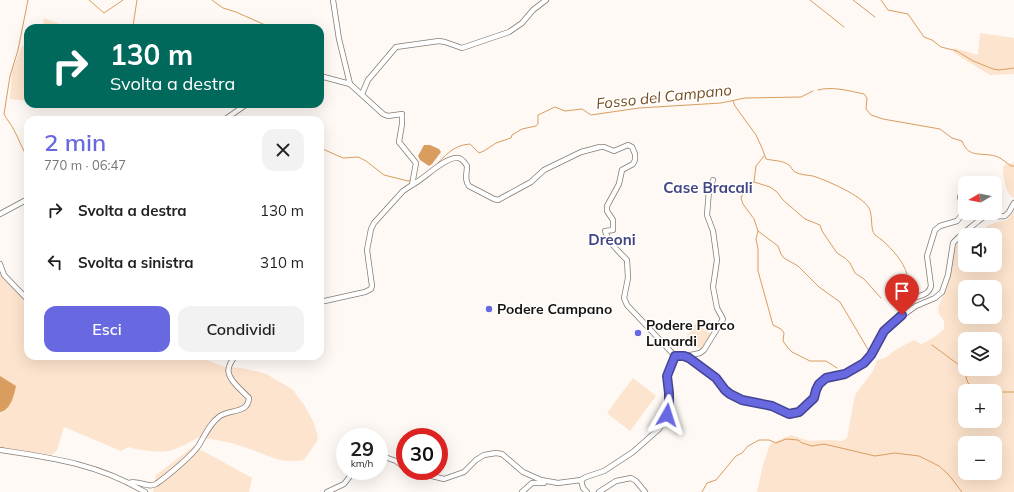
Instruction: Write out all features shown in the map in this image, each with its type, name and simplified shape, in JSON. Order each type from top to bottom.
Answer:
[{"type":"street","points":[[333,0],[339,39],[350,84]]},
{"type":"street","points":[[362,94],[368,80],[396,47],[439,41],[462,48],[509,32],[522,23],[533,10],[546,0]]},
{"type":"street","points":[[324,77],[350,84],[383,114],[388,116],[402,114],[399,142],[416,163],[412,185]]},
{"type":"street","points":[[230,116],[241,108]]},
{"type":"street","points":[[324,301],[365,292],[371,289],[372,286],[367,250],[371,229],[374,223],[403,191],[419,182],[446,160],[461,159],[467,166],[466,183],[494,200],[498,200],[531,182],[544,170],[581,152],[600,147],[614,151],[628,145],[632,146],[636,154],[636,160],[633,164],[622,170],[620,173],[619,184],[607,206],[607,211],[613,220],[613,230],[605,232],[612,245],[627,260],[628,278],[624,298],[627,305],[675,356],[686,356],[700,352],[704,350],[723,319],[717,308],[713,287],[717,260],[713,231],[707,215],[708,190],[713,180]]},
{"type":"street","points":[[0,214],[24,201]]},
{"type":"street","points":[[686,356],[716,378],[730,394],[742,400],[772,406],[789,414],[799,412],[814,398],[819,384],[826,378],[845,374],[864,363],[871,355],[884,331],[902,315],[916,306],[935,298],[942,292],[948,275],[955,239],[970,229],[983,217],[1005,216],[1014,203]]},
{"type":"street","points":[[902,315],[904,307],[910,299],[930,290],[931,286],[927,256],[934,233],[937,228],[958,220]]},
{"type":"street","points":[[0,264],[4,275],[24,296]]},
{"type":"street","points":[[522,492],[532,484],[581,480],[604,472],[633,452],[659,429],[667,415],[669,407],[667,376],[675,356]]},
{"type":"street","points":[[129,483],[134,481],[149,485],[155,484],[184,461],[196,449],[205,432],[220,416],[241,410],[245,407],[249,401],[249,398],[230,377],[228,371],[233,360]]},
{"type":"street","points":[[0,450],[48,457],[106,472],[145,492]]},
{"type":"street","points":[[448,478],[464,472],[476,460],[484,455],[496,453],[502,454],[523,472],[540,480],[558,483]]},
{"type":"street","points":[[599,492],[616,481],[631,478],[636,481],[644,492]]},
{"type":"street","points":[[327,492],[344,484],[347,480]]},
{"type":"street","points":[[581,480],[583,488],[587,492]]},
{"type":"shaded area","points":[[44,18],[60,24],[43,24]]},
{"type":"shaded area","points":[[980,33],[1014,38],[1014,74],[990,75],[954,53],[954,48],[978,55]]},
{"type":"shaded area","points":[[22,46],[24,46],[24,101],[10,99],[12,70]]},
{"type":"shaded area","points":[[424,145],[430,145],[439,149],[441,152],[429,166],[420,160],[418,156]]},
{"type":"shaded area","points":[[1013,163],[1014,198],[1008,193],[1003,171],[1003,167],[1006,164]]},
{"type":"shaded area","points":[[1014,212],[1014,492],[757,492],[763,465],[770,444],[791,435],[809,441],[842,441],[847,438],[855,395],[873,371],[877,360],[885,358],[897,349],[914,340],[921,344],[924,343],[944,329],[944,321],[939,314],[938,308],[947,285],[956,244],[958,243],[958,272],[1002,272],[1002,228],[985,228],[994,223],[1007,220]]},
{"type":"shaded area","points":[[0,273],[4,280],[24,298],[24,360],[207,360],[225,367],[243,368],[266,374],[292,389],[305,406],[314,423],[318,437],[317,441],[304,460],[295,461],[281,460],[236,444],[199,437],[168,451],[148,451],[128,447],[121,451],[64,427],[57,450],[52,455],[0,448]]},
{"type":"shaded area","points":[[696,323],[711,334],[701,350],[686,338]]},
{"type":"shaded area","points":[[0,376],[16,386],[13,398],[9,405],[4,411],[0,412]]},
{"type":"shaded area","points":[[633,378],[656,396],[630,431],[607,413]]},
{"type":"shaded area","points":[[194,446],[252,478],[249,492],[153,492],[156,475]]},
{"type":"waterway","name":"Fosso del Campano","points":[[24,151],[13,128],[4,114],[10,76],[18,50],[28,0]]},
{"type":"waterway","points":[[89,0],[104,13],[123,0]]},
{"type":"waterway","points":[[133,24],[137,0]]},
{"type":"waterway","points":[[212,0],[223,8],[263,24]]},
{"type":"waterway","points":[[810,0],[844,27]]},
{"type":"waterway","points":[[853,0],[875,17]]},
{"type":"waterway","points":[[881,0],[888,10],[908,14],[924,37],[932,40],[941,47],[957,51],[973,61],[993,69],[999,70],[1014,68]]},
{"type":"waterway","name":"Fosso del Campano","points":[[818,90],[847,90],[864,94],[867,98],[866,109],[871,115],[883,119],[940,129],[952,138],[962,141],[968,151],[977,154],[992,155],[998,157],[1011,166],[1014,166]]},
{"type":"waterway","name":"Fosso del Campano","points":[[434,167],[446,155],[459,146],[470,144],[479,153],[496,143],[511,138],[512,135],[522,129],[536,126],[538,124],[538,115],[555,107],[565,111],[582,109],[591,115],[639,108],[721,103],[745,98],[801,97],[813,91]]},
{"type":"waterway","points":[[733,101],[756,135],[766,159],[784,162],[797,173],[813,176],[835,185],[852,193],[865,203],[871,214],[873,233],[881,239],[897,256],[907,274]]},
{"type":"waterway","name":"Fosso del Campano","points":[[324,150],[343,158],[358,157],[366,161],[384,175],[408,181],[411,180]]},
{"type":"waterway","points":[[764,156],[756,166],[754,182],[743,193],[741,198],[743,204],[754,219],[758,231],[756,239],[758,249],[758,271],[773,325],[781,329],[784,333],[783,341],[792,352],[810,361],[826,361],[837,368]]},
{"type":"waterway","points":[[754,182],[770,187],[805,219],[820,225],[822,231],[837,253],[850,263],[855,273],[864,279],[881,298]]},
{"type":"waterway","points":[[758,231],[778,246],[784,258],[798,266],[819,287],[840,302],[869,351]]},
{"type":"waterway","points":[[932,345],[959,365],[964,371],[969,384]]},
{"type":"waterway","points":[[1002,392],[1014,392]]},
{"type":"waterway","points":[[702,492],[707,483],[716,480],[736,456],[742,453],[748,446],[759,440],[769,440],[776,443],[786,439],[798,440],[812,446],[824,444],[875,456],[895,453],[919,456],[939,466],[949,475],[962,492]]},
{"type":"place","name":"Podere Campano","points":[[489,309]]},
{"type":"place","name":"Podere Parco Lunardi","points":[[638,333]]},
{"type":"district","name":"Case Bracali","points":[[708,188]]},
{"type":"district","name":"Dreoni","points":[[612,240]]},
{"type":"route","points":[[667,415],[669,407],[667,376],[675,356],[684,356],[689,358],[716,378],[730,394],[742,400],[772,406],[789,414],[799,412],[807,406],[814,398],[819,384],[826,378],[845,374],[864,363],[871,355],[884,331],[902,315]]}]
